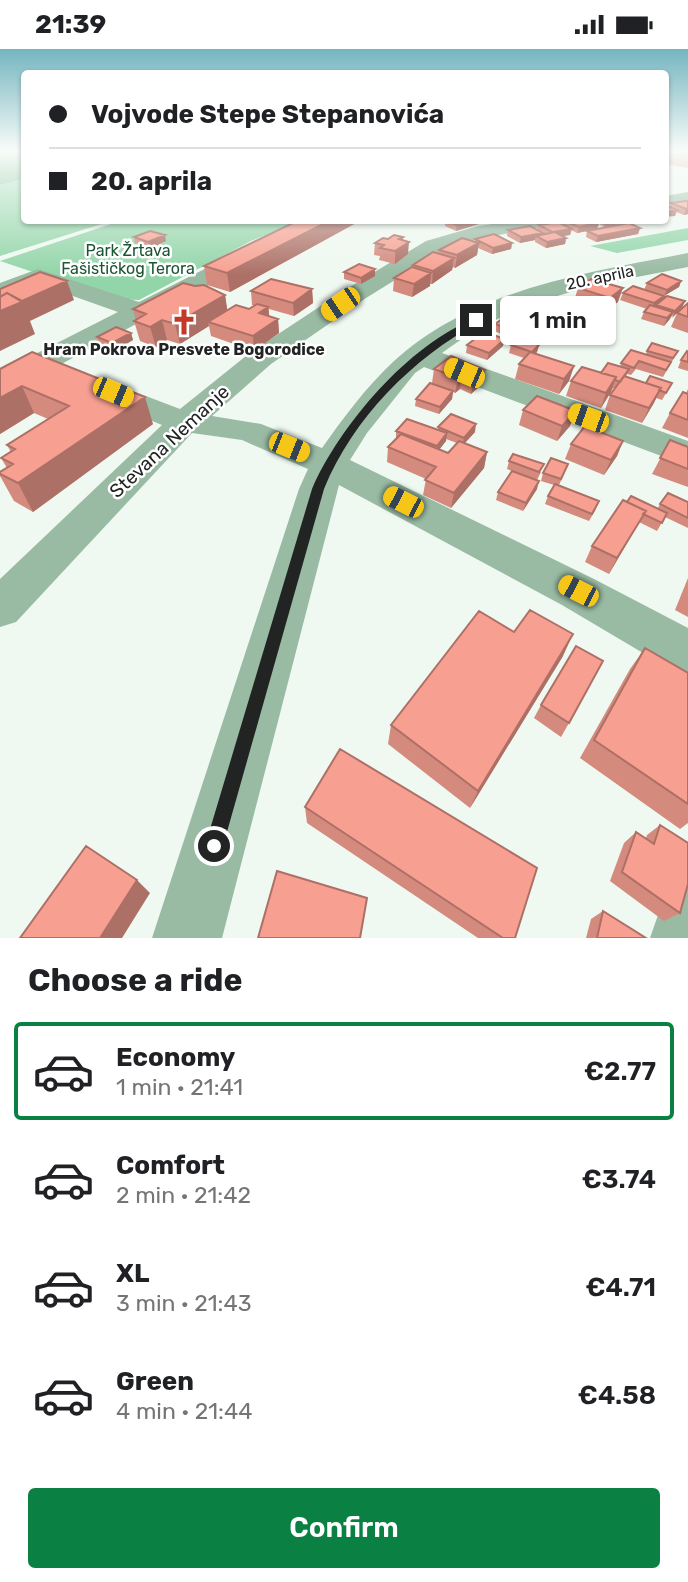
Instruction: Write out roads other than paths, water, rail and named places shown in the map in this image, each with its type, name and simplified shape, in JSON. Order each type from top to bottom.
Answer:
[{"type":"street","points":[[669,200],[688,197]]},
{"type":"street","points":[[0,384],[308,224]]},
{"type":"street","name":"Stevana Nemanje","points":[[0,608],[184,422],[261,358],[357,293],[434,246],[478,232],[529,224]]},
{"type":"street","name":"20. aprila","points":[[187,938],[318,489],[329,464],[363,417],[405,367],[421,355],[446,337],[525,296],[587,278],[688,260]]},
{"type":"street","points":[[642,268],[688,283]]},
{"type":"street","points":[[0,292],[38,276],[140,311]]},
{"type":"street","points":[[421,355],[688,454]]},
{"type":"street","points":[[41,363],[184,422],[249,431],[329,464],[578,591],[688,653]]},
{"type":"street","points":[[685,938],[688,922]]},
{"type":"place","name":"Hram Pokrova Presvete Bogorodice","points":[[184,322]]},
{"type":"park label","name":"Park Žrtava Fašističkog Terora","points":[[128,259]]}]
